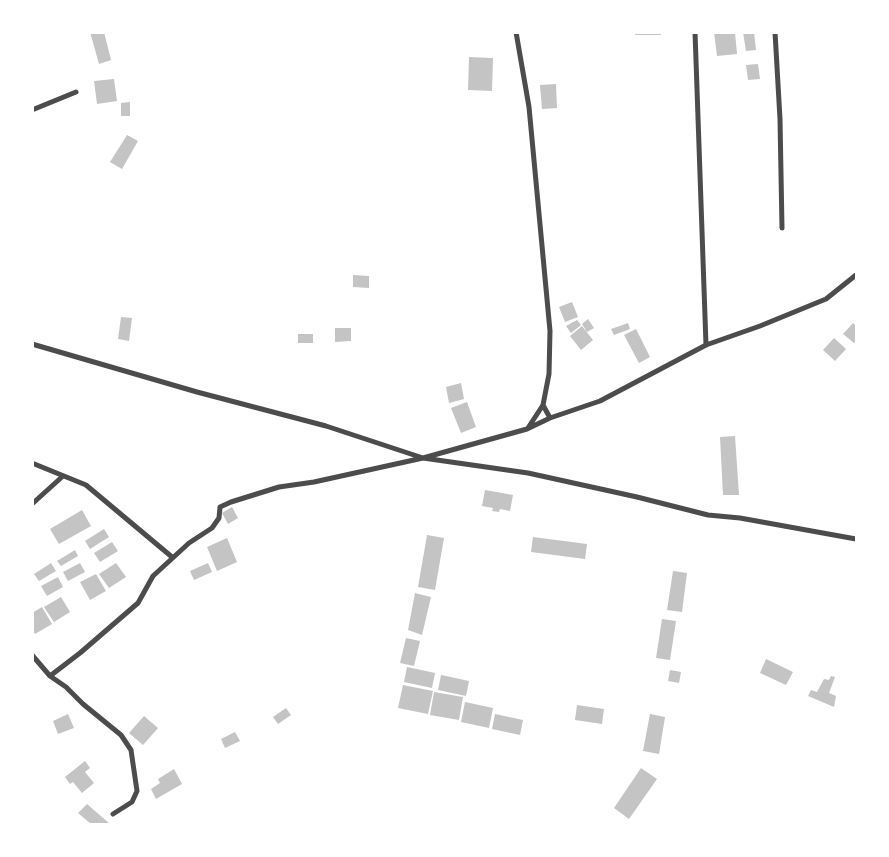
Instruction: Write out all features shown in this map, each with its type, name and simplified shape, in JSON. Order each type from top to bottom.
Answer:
[{"type":"street","points":[[516,32],[529,107],[550,331],[549,374],[543,405],[527,429]]},
{"type":"street","points":[[694,32],[706,345]]},
{"type":"street","points":[[775,32],[780,119],[782,228]]},
{"type":"street","points":[[32,110],[76,92]]},
{"type":"street","points":[[50,676],[138,603],[153,576],[189,543],[212,528],[219,518],[220,507],[230,502],[279,487],[314,482],[423,458],[527,429],[550,418],[600,401],[706,345],[760,326],[826,299],[856,275]]},
{"type":"street","points":[[32,344],[197,392],[326,426],[423,458],[528,472],[708,515],[740,518],[856,539]]},
{"type":"street","points":[[543,405],[550,418]]},
{"type":"street","points":[[32,463],[86,485],[172,557]]},
{"type":"street","points":[[32,504],[63,476]]},
{"type":"street","points":[[32,656],[50,676],[66,687],[83,704],[121,735],[131,750],[137,791],[132,802],[113,814]]},
{"type":"building","points":[[90,32],[104,32],[111,60],[99,64]]},
{"type":"building","points":[[635,32],[661,32],[661,35],[635,35]]},
{"type":"building","points":[[714,32],[735,32],[737,54],[717,56]]},
{"type":"building","points":[[743,32],[754,32],[756,50],[746,51]]},
{"type":"building","points":[[469,57],[493,58],[492,91],[468,90]]},
{"type":"building","points":[[758,64],[760,79],[748,80],[746,65]]},
{"type":"building","points":[[114,79],[117,101],[97,104],[94,81]]},
{"type":"building","points":[[556,84],[557,108],[542,109],[540,85]]},
{"type":"building","points":[[130,102],[130,116],[121,116],[121,103]]},
{"type":"building","points":[[127,135],[138,141],[122,169],[110,162]]},
{"type":"building","points":[[353,275],[369,276],[369,288],[353,287]]},
{"type":"building","points":[[572,302],[578,317],[565,322],[559,307]]},
{"type":"building","points":[[121,317],[132,318],[129,341],[118,339]]},
{"type":"building","points":[[588,319],[594,328],[587,332],[582,324]]},
{"type":"building","points":[[577,320],[581,325],[571,333],[566,326]]},
{"type":"building","points":[[628,323],[630,329],[614,335],[611,329]]},
{"type":"building","points":[[853,323],[856,326],[856,341],[854,343],[843,334]]},
{"type":"building","points":[[582,326],[593,340],[581,350],[570,336]]},
{"type":"building","points":[[335,328],[351,328],[351,341],[335,342]]},
{"type":"building","points":[[636,329],[650,357],[639,363],[624,335]]},
{"type":"building","points":[[298,334],[313,334],[313,343],[298,343]]},
{"type":"building","points":[[834,338],[846,349],[835,361],[823,350]]},
{"type":"building","points":[[461,383],[464,399],[449,403],[446,387]]},
{"type":"building","points":[[467,402],[476,427],[461,433],[451,408]]},
{"type":"building","points":[[735,436],[739,495],[723,495],[720,437]]},
{"type":"building","points":[[485,490],[513,495],[510,511],[500,509],[499,512],[492,511],[493,508],[482,506]]},
{"type":"building","points":[[232,507],[238,518],[228,524],[222,513]]},
{"type":"building","points":[[82,510],[91,526],[59,544],[50,529]]},
{"type":"building","points":[[104,529],[109,537],[90,549],[85,541]]},
{"type":"building","points":[[427,535],[444,538],[435,590],[418,587]]},
{"type":"building","points":[[533,537],[587,544],[585,559],[531,552]]},
{"type":"building","points":[[227,538],[237,562],[217,571],[207,547]]},
{"type":"building","points":[[112,542],[118,551],[100,562],[94,553]]},
{"type":"building","points":[[75,550],[78,556],[61,566],[57,561]]},
{"type":"building","points":[[51,563],[56,571],[39,581],[34,574]]},
{"type":"building","points":[[80,563],[85,572],[68,581],[63,572]]},
{"type":"building","points":[[116,563],[126,577],[109,588],[99,574]]},
{"type":"building","points":[[208,563],[212,572],[194,580],[190,571]]},
{"type":"building","points":[[673,571],[687,573],[682,612],[667,610]]},
{"type":"building","points":[[96,574],[106,591],[90,600],[80,582]]},
{"type":"building","points":[[58,577],[63,587],[47,596],[41,586]]},
{"type":"building","points":[[415,593],[431,597],[422,635],[408,630]]},
{"type":"building","points":[[61,597],[70,612],[54,622],[44,607]]},
{"type":"building","points":[[42,607],[52,624],[35,634],[32,629],[32,613]]},
{"type":"building","points":[[662,619],[676,621],[670,660],[656,658]]},
{"type":"building","points":[[406,638],[420,641],[414,666],[400,663]]},
{"type":"building","points":[[766,659],[793,672],[786,685],[760,673]]},
{"type":"building","points":[[407,667],[435,673],[432,688],[404,682]]},
{"type":"building","points":[[670,670],[681,672],[679,683],[668,681]]},
{"type":"building","points":[[441,675],[469,681],[466,696],[438,690]]},
{"type":"building","points":[[831,676],[835,677],[829,693],[836,696],[834,707],[808,696],[811,690],[817,692],[824,679],[829,680]]},
{"type":"building","points":[[403,685],[433,691],[428,714],[398,708]]},
{"type":"building","points":[[434,692],[463,697],[459,720],[430,715]]},
{"type":"building","points":[[465,702],[493,708],[489,728],[461,722]]},
{"type":"building","points":[[577,705],[604,709],[602,724],[575,720]]},
{"type":"building","points":[[286,708],[291,715],[278,724],[273,717]]},
{"type":"building","points":[[68,714],[74,728],[58,734],[53,721]]},
{"type":"building","points":[[495,714],[523,720],[520,735],[492,729]]},
{"type":"building","points":[[650,714],[665,717],[659,754],[643,751]]},
{"type":"building","points":[[144,716],[158,728],[143,745],[129,733]]},
{"type":"building","points":[[235,732],[240,741],[225,748],[221,739]]},
{"type":"building","points":[[85,761],[90,768],[85,772],[94,783],[82,793],[73,782],[70,784],[65,777]]},
{"type":"building","points":[[641,768],[657,779],[629,819],[614,808]]},
{"type":"building","points":[[174,769],[182,784],[156,799],[151,789],[160,783],[158,779]]},
{"type":"building","points":[[87,804],[110,824],[91,824],[78,813]]}]
